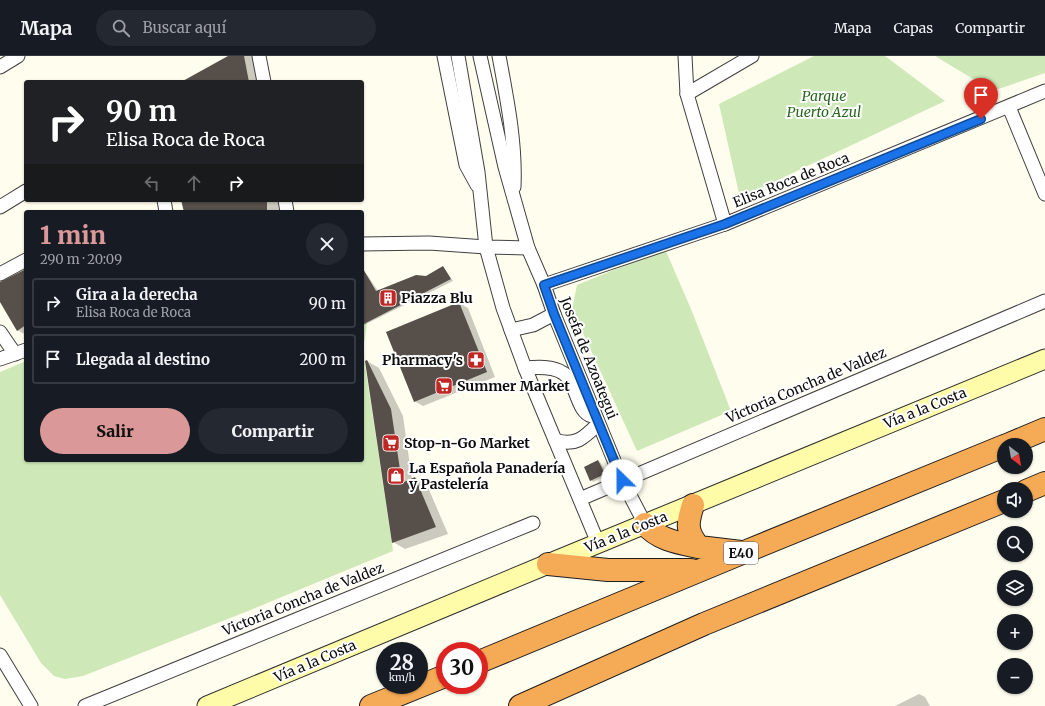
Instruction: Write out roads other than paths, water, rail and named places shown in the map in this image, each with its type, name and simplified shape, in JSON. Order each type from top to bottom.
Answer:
[{"type":"highway","points":[[1024,438],[1045,429]]},
{"type":"highway","name":"E40","points":[[488,658],[997,449]]},
{"type":"highway","points":[[1033,488],[1045,483]]},
{"type":"highway","points":[[520,706],[704,624],[997,504]]},
{"type":"highway","points":[[693,505],[688,525],[692,537],[698,547]]},
{"type":"highway","points":[[645,524],[657,536],[672,541],[698,547],[742,553]]},
{"type":"highway","points":[[548,564],[608,570],[703,570]]},
{"type":"highway","points":[[371,706],[436,680]]},
{"type":"street","points":[[0,67],[18,56]]},
{"type":"street","points":[[259,56],[264,80]]},
{"type":"street","points":[[444,56],[466,165],[480,190]]},
{"type":"street","points":[[458,56],[480,190],[486,247],[503,308],[525,368],[598,543]]},
{"type":"street","name":"Josefa de Azoategui","points":[[480,56],[505,167],[528,248],[622,480],[645,524]]},
{"type":"street","name":"Josefa de Azoategui","points":[[499,56],[507,97],[515,163],[514,199]]},
{"type":"street","points":[[686,56],[688,94],[725,224]]},
{"type":"street","points":[[688,94],[752,56]]},
{"type":"street","name":"Elisa Roca de Roca","points":[[544,285],[725,224],[1045,91]]},
{"type":"street","points":[[1009,107],[1045,194]]},
{"type":"street","points":[[0,207],[24,192]]},
{"type":"street","points":[[364,244],[429,244],[528,248]]},
{"type":"street","points":[[0,274],[24,261]]},
{"type":"street","name":"Victoria Concha de Valdez","points":[[580,499],[1045,302]]},
{"type":"street","points":[[511,330],[533,325],[554,314]]},
{"type":"street","points":[[0,332],[21,352],[0,359]]},
{"type":"street","name":"Vía a la Costa","points":[[207,706],[1045,359]]},
{"type":"street","points":[[525,368],[546,368],[563,373],[571,381],[583,410],[597,421],[589,434],[578,440],[564,443],[555,440]]},
{"type":"street","name":"Victoria Concha de Valdez","points":[[85,706],[533,523]]},
{"type":"street","points":[[0,655],[31,706]]},
{"type":"place","name":"Piazza Blu","points":[[388,298]]},
{"type":"place","name":"Pharmacy's","points":[[476,360]]},
{"type":"place","name":"Summer Market","points":[[444,386]]},
{"type":"place","name":"Stop-n-Go Market","points":[[391,443]]},
{"type":"place","name":"La Española Panadería y Pastelería","points":[[396,476]]},
{"type":"park label","name":"Parque Puerto Azul","points":[[824,104]]}]
